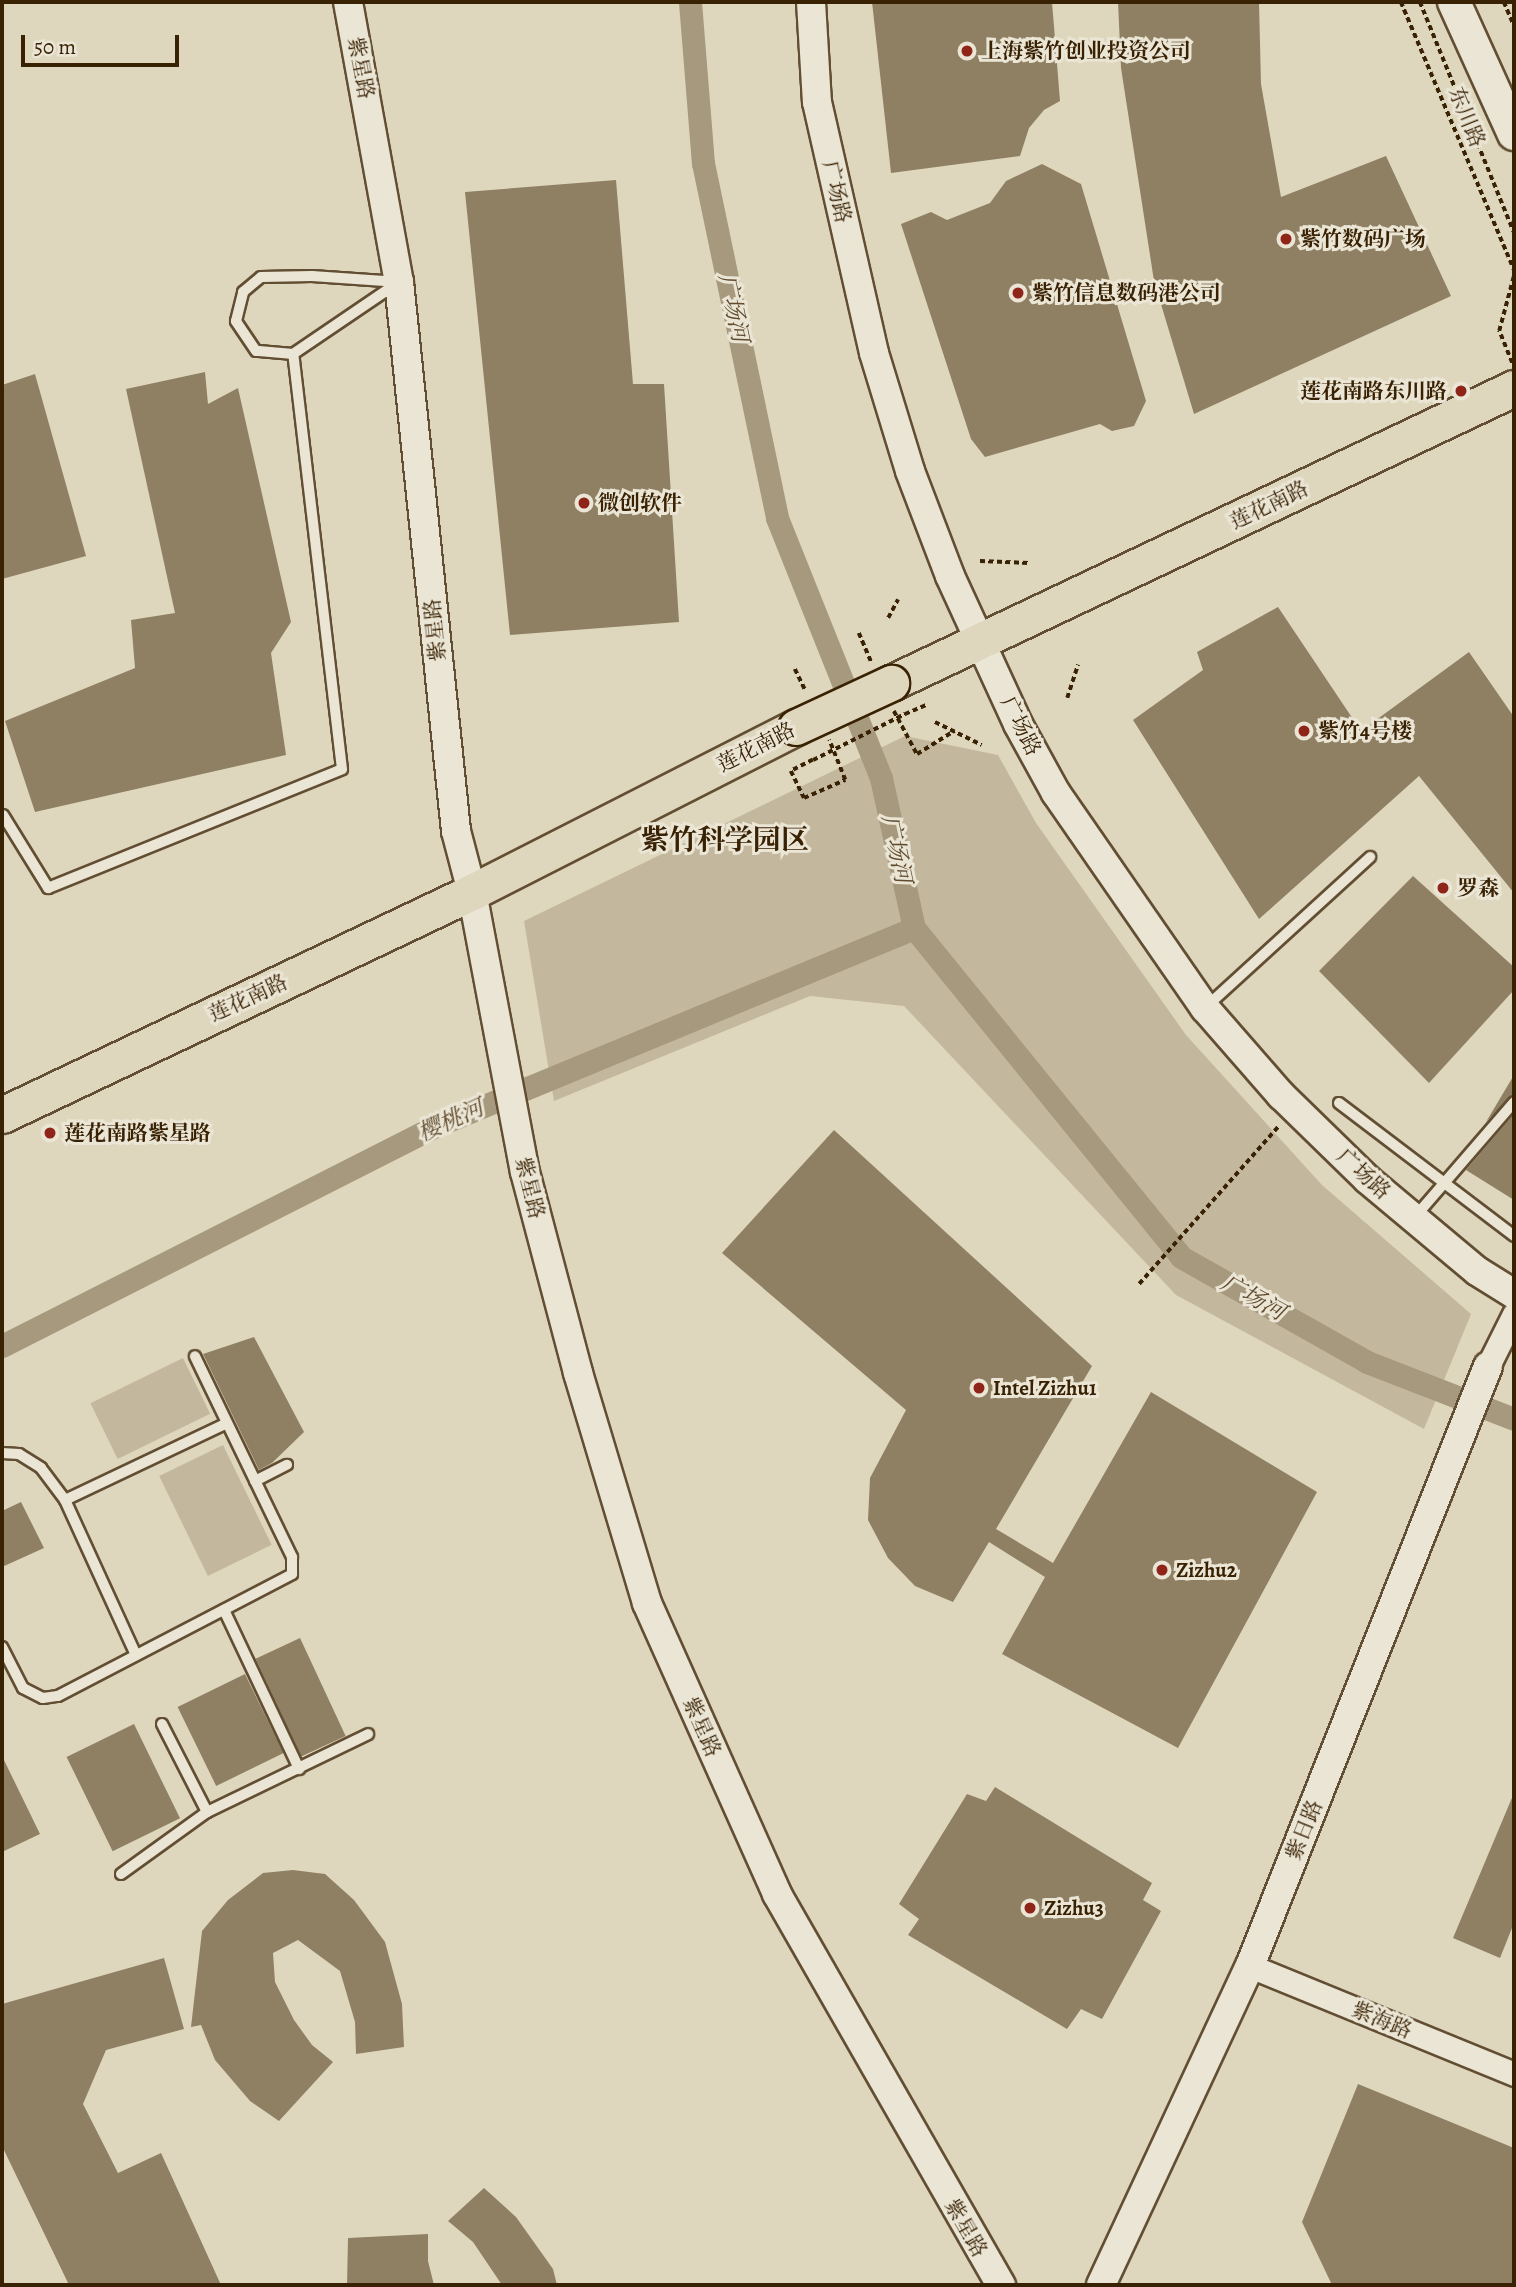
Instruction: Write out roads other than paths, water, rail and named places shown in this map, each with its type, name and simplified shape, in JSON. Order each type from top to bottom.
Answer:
[{"type":"main road","name":"东川路","points":[[1454,2],[1514,134]]},
{"type":"main road","name":"莲花南路","points":[[2,1115],[472,892],[796,727],[898,698],[979,643],[1514,388]]},
{"type":"street","name":"紫星路","points":[[348,2],[398,282],[456,831],[472,892],[524,1172],[647,1603],[777,1894],[1001,2285]]},
{"type":"street","name":"广场路","points":[[811,2],[817,102],[874,353],[910,471],[979,643],[1056,793],[1205,1008],[1295,1108],[1477,1271],[1514,1294]]},
{"type":"street","points":[[1488,1366],[1514,1314]]},
{"type":"street","name":"紫日路","points":[[1101,2285],[1250,1966],[1488,1366]]},
{"type":"street","name":"紫海路","points":[[1250,1966],[1514,2074]]},
{"type":"lane","points":[[261,277],[398,282],[293,354],[256,351],[236,321],[243,292],[261,277]]},
{"type":"lane","points":[[3,815],[48,888],[342,769],[293,354]]},
{"type":"lane","points":[[1205,1008],[1370,857]]},
{"type":"lane","points":[[1415,1218],[1514,1102]]},
{"type":"lane","points":[[1339,1103],[1514,1236]]},
{"type":"lane","points":[[2,1647],[23,1688],[32,1695],[58,1696],[292,1574],[292,1558],[195,1356]]},
{"type":"lane","points":[[65,1500],[227,1423]]},
{"type":"lane","points":[[2,1453],[19,1454],[41,1468],[65,1500],[136,1656]]},
{"type":"lane","points":[[255,1481],[287,1465]]},
{"type":"lane","points":[[224,1610],[299,1769]]},
{"type":"lane","points":[[2,1676],[14,1670]]},
{"type":"lane","points":[[162,1724],[207,1812]]},
{"type":"lane","points":[[121,1874],[207,1812],[368,1734]]},
{"type":"waterway","name":"广场河","points":[[690,2],[703,163],[777,518],[881,778],[914,928],[1181,1257],[1367,1362],[1514,1419]]},
{"type":"waterway","name":"樱桃河","points":[[2,1346],[438,1125],[914,928]]},
{"type":"place","name":"上海紫竹创业投资公司","points":[[967,51]]},
{"type":"place","name":"紫竹数码广场","points":[[1286,239]]},
{"type":"place","name":"紫竹信息数码港公司","points":[[1018,293]]},
{"type":"place","name":"莲花南路东川路","points":[[1461,391]]},
{"type":"place","name":"微创软件","points":[[584,503]]},
{"type":"place","name":"紫竹4号楼","points":[[1304,731]]},
{"type":"place","name":"罗森","points":[[1443,888]]},
{"type":"place","name":"莲花南路紫星路","points":[[50,1133]]},
{"type":"place","name":"Intel Zizhu1","points":[[979,1388]]},
{"type":"place","name":"Zizhu2","points":[[1162,1570]]},
{"type":"place","name":"Zizhu3","points":[[1030,1908]]},
{"type":"district","name":"紫竹科学园区","points":[[725,840]]}]
